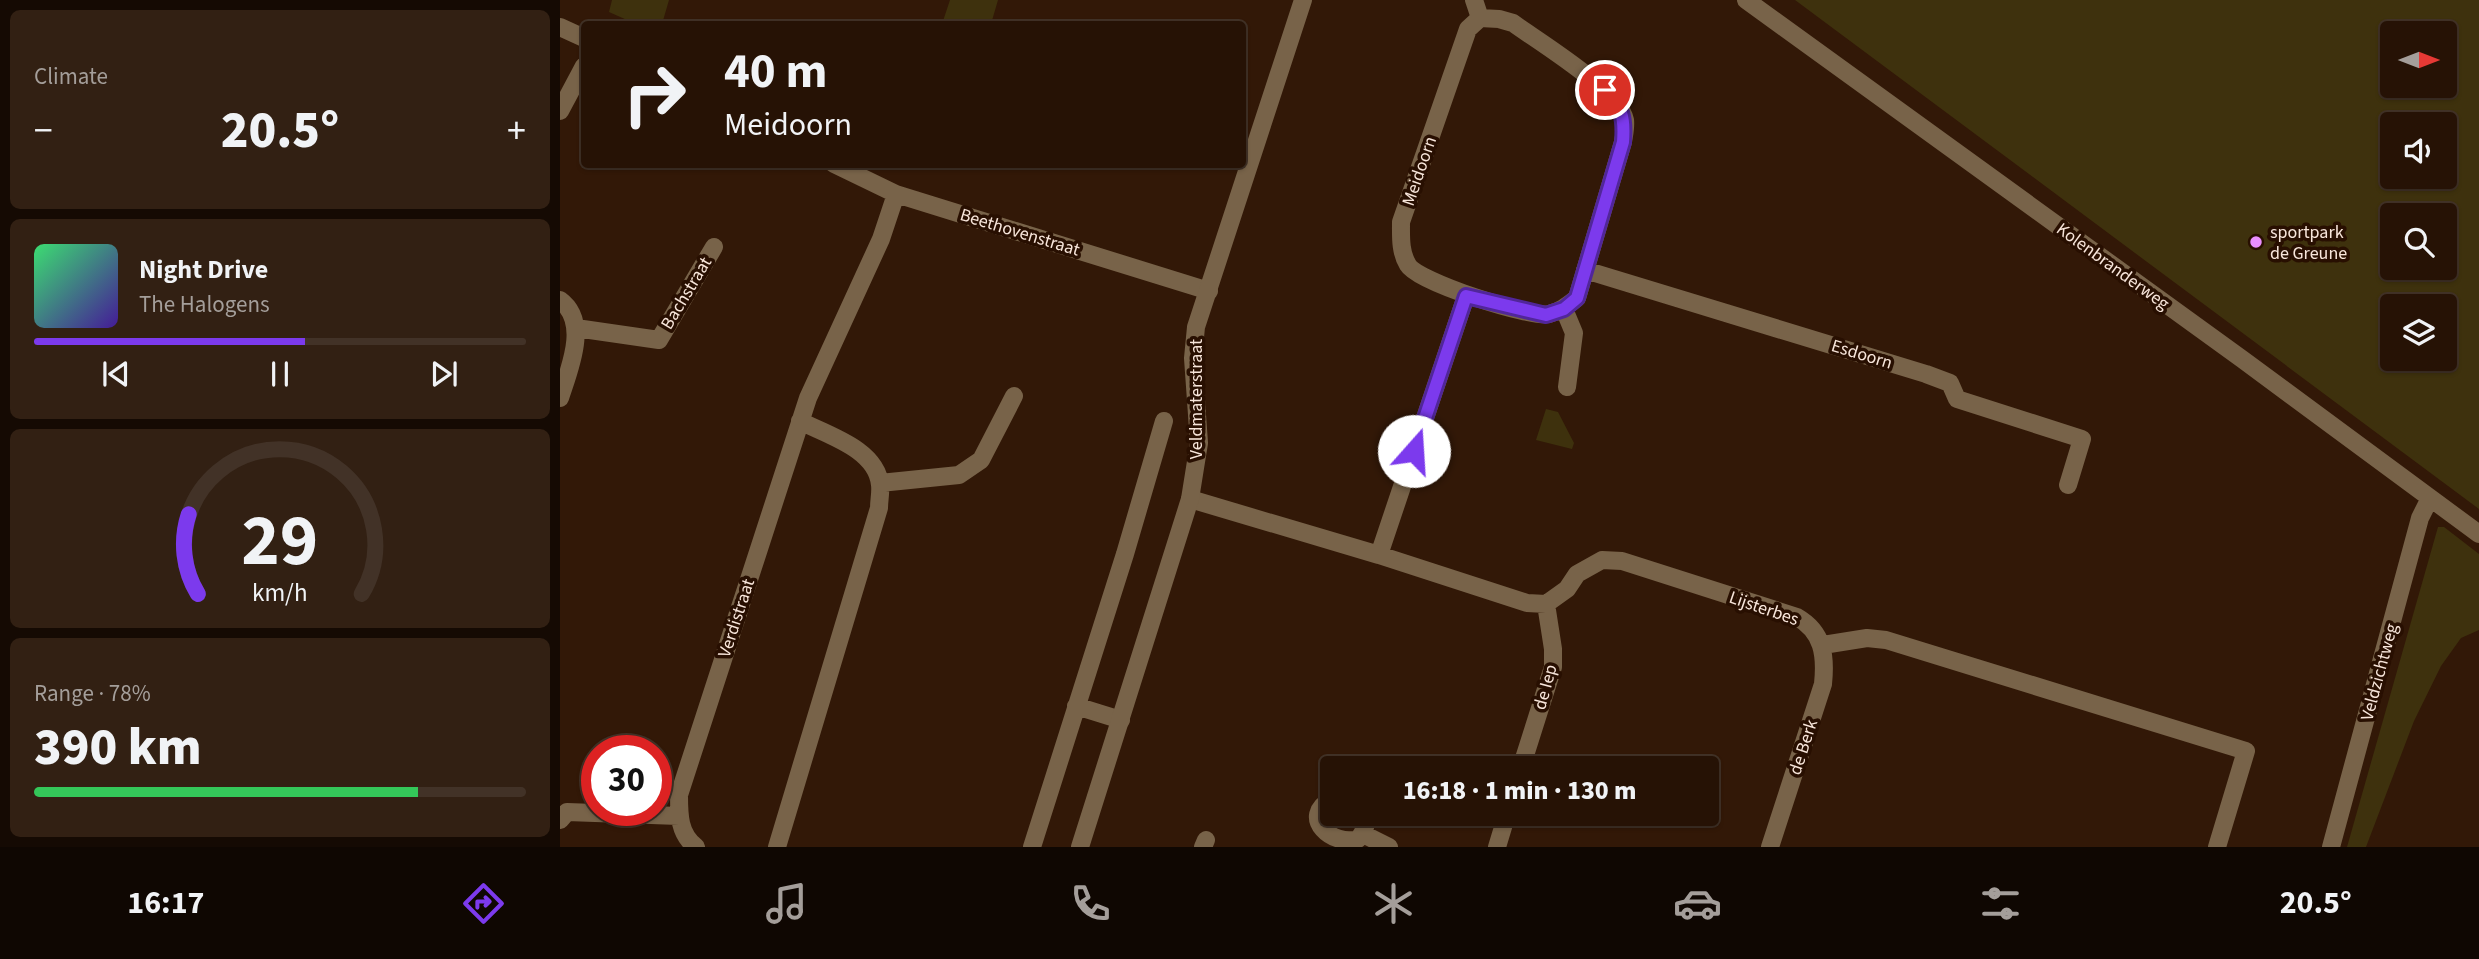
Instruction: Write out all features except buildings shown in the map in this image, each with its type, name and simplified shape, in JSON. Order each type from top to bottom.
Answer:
[{"type":"street","name":"Veldmaterstraat","points":[[1080,847],[1196,474],[1199,443],[1193,358],[1196,327],[1303,0]]},
{"type":"street","points":[[1474,0],[1480,18],[1513,23],[1605,90],[1618,104],[1625,120],[1623,142],[1577,298],[1564,309],[1574,333],[1567,387]]},
{"type":"street","name":"Kolenbranderweg","points":[[1746,0],[2479,534]]},
{"type":"street","name":"Meidoorn","points":[[1480,18],[1468,29],[1401,222],[1401,248],[1408,266],[1420,276],[1466,296],[1546,315],[1564,309]]},
{"type":"street","points":[[560,27],[581,37]]},
{"type":"street","points":[[560,111],[581,72]]},
{"type":"street","name":"Beethovenstraat","points":[[842,168],[896,194],[1209,291]]},
{"type":"street","name":"Verdistraat","points":[[679,816],[679,795],[808,398],[881,239],[896,194]]},
{"type":"street","name":"Bachstraat","points":[[576,328],[659,340],[714,247]]},
{"type":"street","name":"Esdoorn","points":[[1586,270],[1926,374],[1950,383],[1957,399],[2082,439],[2068,485]]},
{"type":"street","points":[[1379,555],[1466,296]]},
{"type":"street","points":[[560,300],[565,304],[576,328],[575,351],[560,398]]},
{"type":"street","points":[[880,483],[959,474],[981,460],[1014,396]]},
{"type":"street","points":[[777,847],[879,508],[880,483],[873,464],[857,450],[800,421]]},
{"type":"street","name":"Veldmaterstraat","points":[[1032,847],[1125,554],[1164,421]]},
{"type":"street","name":"Veldzichtweg","points":[[2331,847],[2420,518],[2430,498]]},
{"type":"street","points":[[1190,499],[1379,555],[1527,603],[1546,604]]},
{"type":"street","name":"Lijsterbes","points":[[1546,604],[1567,589],[1577,574],[1586,567],[1602,559],[1622,561],[1797,617],[1814,630],[1823,645]]},
{"type":"street","name":"de Iep","points":[[1525,756],[1553,667],[1546,604]]},
{"type":"street","points":[[1823,645],[1867,638],[1886,640],[2246,751],[2217,847]]},
{"type":"street","name":"de Berk","points":[[1770,847],[1823,684],[1823,645]]},
{"type":"street","points":[[1076,706],[1121,720]]},
{"type":"street","points":[[560,820],[567,812],[679,816],[687,839],[696,847]]},
{"type":"street","points":[[1320,812],[1317,819],[1319,832],[1329,843],[1342,846],[1353,843],[1363,834],[1365,826]]},
{"type":"street","points":[[1503,846],[1506,826]]},
{"type":"street","points":[[1363,834],[1389,847]]},
{"type":"shaded area","points":[[612,0],[669,0],[663,21],[629,21],[609,12]]},
{"type":"shaded area","points":[[950,0],[998,0],[992,21],[943,21]]},
{"type":"shaded area","name":"sportpark de Greune","points":[[1795,0],[2479,0],[2479,509]]},
{"type":"shaded area","points":[[1546,409],[1558,412],[1574,443],[1572,449],[1536,440]]},
{"type":"shaded area","points":[[2438,527],[2444,527],[2479,554],[2479,630],[2461,638],[2441,666],[2414,721],[2366,847],[2347,847]]},
{"type":"place","name":"sportpark de Greune","points":[[2256,242]]},
{"type":"route","points":[[1414,451],[1466,296],[1546,315],[1564,309],[1577,298],[1623,142],[1625,120],[1618,104],[1605,90]]}]
